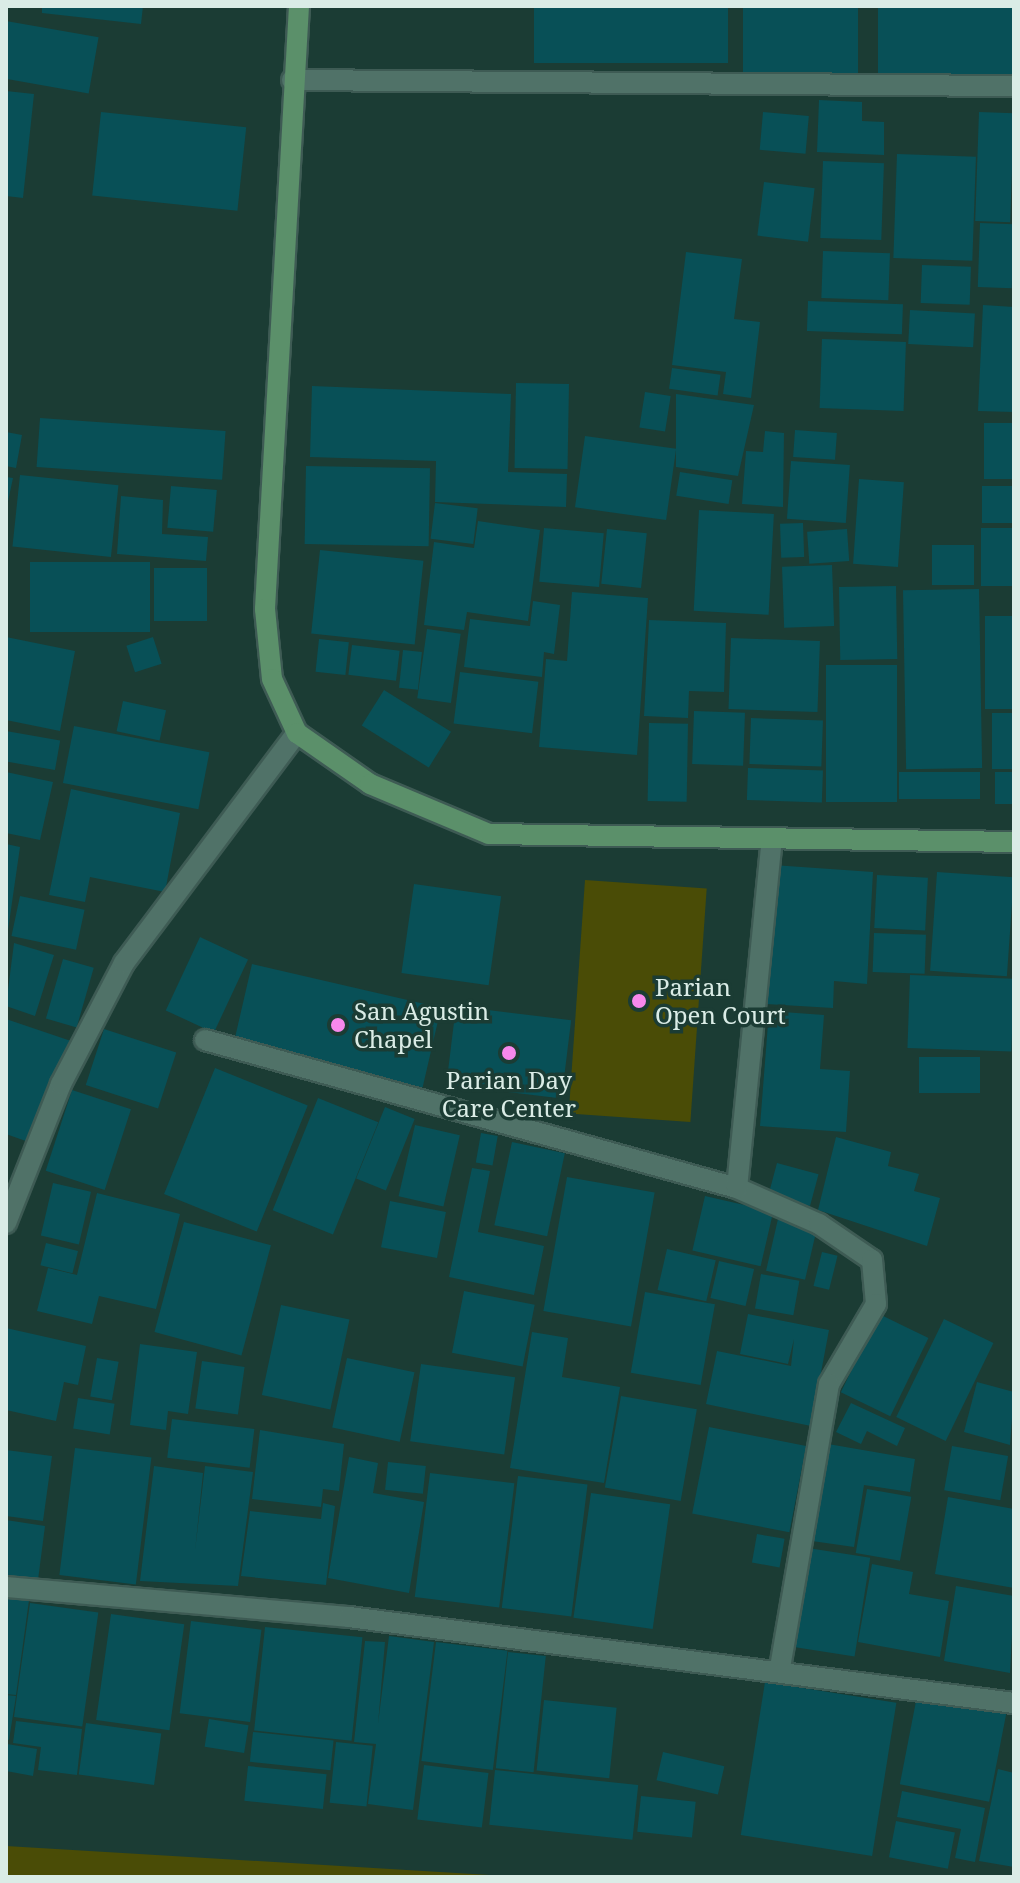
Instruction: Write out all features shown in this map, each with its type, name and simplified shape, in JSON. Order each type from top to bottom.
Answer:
[{"type":"main road","points":[[299,6],[292,80],[265,609],[272,679],[297,733],[370,784],[489,834],[1014,842]]},
{"type":"street","points":[[292,80],[1014,86]]},
{"type":"street","points":[[6,1223],[61,1084],[124,963],[297,733]]},
{"type":"street","points":[[737,1188],[772,839]]},
{"type":"street","points":[[205,1040],[737,1188],[819,1224],[872,1260],[880,1284],[876,1304],[829,1384],[780,1669]]},
{"type":"street","points":[[6,1587],[349,1617],[780,1669],[1014,1703]]},
{"type":"shaded area","name":"Parian Open Court","points":[[585,880],[707,889],[690,1122],[569,1113]]},
{"type":"shaded area","points":[[6,1846],[524,1877],[6,1877]]},
{"type":"building","points":[[42,6],[143,6],[141,24],[42,13]]},
{"type":"building","points":[[534,6],[728,6],[728,63],[534,63]]},
{"type":"building","points":[[743,6],[858,6],[858,76],[743,76]]},
{"type":"building","points":[[878,6],[1012,6],[1012,76],[878,76]]},
{"type":"building","points":[[6,21],[99,37],[89,93],[6,79]]},
{"type":"building","points":[[6,91],[34,94],[23,198],[6,196]]},
{"type":"building","points":[[819,100],[862,102],[862,121],[884,122],[884,155],[817,152]]},
{"type":"building","points":[[101,112],[246,127],[237,211],[92,196]]},
{"type":"building","points":[[763,112],[809,116],[806,154],[760,150]]},
{"type":"building","points":[[979,112],[1014,113],[1010,222],[975,221]]},
{"type":"building","points":[[897,154],[976,157],[972,261],[893,258]]},
{"type":"building","points":[[823,161],[884,163],[881,240],[820,238]]},
{"type":"building","points":[[764,182],[815,188],[808,242],[757,236]]},
{"type":"building","points":[[980,223],[1014,224],[1012,288],[978,287]]},
{"type":"building","points":[[823,251],[890,253],[888,300],[821,298]]},
{"type":"building","points":[[686,252],[742,259],[734,319],[760,322],[751,398],[723,394],[726,372],[672,365]]},
{"type":"building","points":[[922,265],[971,267],[970,305],[921,303]]},
{"type":"building","points":[[808,301],[903,304],[902,334],[807,331]]},
{"type":"building","points":[[983,305],[1014,307],[1014,412],[978,411]]},
{"type":"building","points":[[910,310],[975,313],[973,347],[908,344]]},
{"type":"building","points":[[822,339],[906,342],[904,411],[820,408]]},
{"type":"building","points":[[672,368],[721,375],[718,396],[669,389]]},
{"type":"building","points":[[516,383],[569,384],[568,469],[515,468]]},
{"type":"building","points":[[312,386],[511,394],[508,472],[567,474],[566,507],[435,502],[436,461],[310,457]]},
{"type":"building","points":[[645,392],[671,396],[665,432],[639,428]]},
{"type":"building","points":[[676,394],[754,405],[738,476],[676,467]]},
{"type":"building","points":[[40,418],[226,431],[222,480],[37,467]]},
{"type":"building","points":[[984,423],[1014,423],[1014,479],[984,479]]},
{"type":"building","points":[[795,430],[837,433],[835,460],[793,457]]},
{"type":"building","points":[[765,431],[784,433],[783,507],[742,504],[746,451],[763,452]]},
{"type":"building","points":[[6,432],[22,435],[16,468],[6,466]]},
{"type":"building","points":[[585,436],[676,449],[666,520],[575,507]]},
{"type":"building","points":[[791,461],[850,465],[846,523],[787,519]]},
{"type":"building","points":[[306,466],[430,468],[429,546],[305,544]]},
{"type":"building","points":[[680,472],[732,480],[729,504],[676,496]]},
{"type":"building","points":[[20,475],[118,485],[111,557],[12,547]]},
{"type":"building","points":[[6,477],[13,478],[7,506],[6,506]]},
{"type":"building","points":[[859,479],[904,482],[898,567],[853,564]]},
{"type":"building","points":[[171,486],[217,490],[213,532],[167,528]]},
{"type":"building","points":[[982,486],[1014,486],[1014,523],[982,523]]},
{"type":"building","points":[[121,496],[163,500],[162,534],[208,537],[206,561],[117,554]]},
{"type":"building","points":[[435,503],[478,508],[473,544],[431,539]]},
{"type":"building","points":[[699,510],[774,514],[769,615],[694,611]]},
{"type":"building","points":[[478,521],[540,530],[528,621],[467,612],[464,630],[424,625],[434,542],[474,548]]},
{"type":"building","points":[[803,523],[804,557],[781,558],[780,524]]},
{"type":"building","points":[[544,528],[604,533],[599,587],[539,582]]},
{"type":"building","points":[[981,528],[1014,528],[1014,586],[981,586]]},
{"type":"building","points":[[607,529],[647,533],[641,588],[601,584]]},
{"type":"building","points":[[847,529],[849,561],[809,564],[807,532]]},
{"type":"building","points":[[932,545],[974,545],[974,585],[932,585]]},
{"type":"building","points":[[320,550],[423,561],[415,644],[311,634]]},
{"type":"building","points":[[30,562],[150,562],[150,632],[30,632]]},
{"type":"building","points":[[832,565],[834,626],[784,628],[782,567]]},
{"type":"building","points":[[154,568],[207,568],[207,621],[154,621]]},
{"type":"building","points":[[896,586],[897,659],[840,660],[839,587]]},
{"type":"building","points":[[979,589],[982,768],[906,769],[903,590]]},
{"type":"building","points":[[572,592],[648,598],[637,755],[539,747],[546,659],[567,661]]},
{"type":"building","points":[[533,601],[560,605],[554,654],[544,652],[542,677],[464,667],[470,619],[530,626]]},
{"type":"building","points":[[985,616],[1014,616],[1014,709],[985,709]]},
{"type":"building","points":[[649,620],[726,623],[724,692],[689,691],[688,718],[644,716]]},
{"type":"building","points":[[427,629],[461,634],[451,703],[417,698]]},
{"type":"building","points":[[6,637],[75,651],[60,731],[6,720]]},
{"type":"building","points":[[153,637],[162,664],[135,672],[126,646]]},
{"type":"building","points":[[731,638],[820,641],[817,712],[729,709]]},
{"type":"building","points":[[319,639],[349,642],[345,675],[316,672]]},
{"type":"building","points":[[352,645],[400,651],[396,681],[348,675]]},
{"type":"building","points":[[403,650],[422,652],[418,690],[399,688]]},
{"type":"building","points":[[826,665],[897,665],[897,802],[826,802]]},
{"type":"building","points":[[460,672],[538,682],[532,733],[454,724]]},
{"type":"building","points":[[384,690],[451,732],[429,767],[362,726]]},
{"type":"building","points":[[123,701],[166,710],[160,740],[117,731]]},
{"type":"building","points":[[694,711],[745,713],[743,766],[692,764]]},
{"type":"building","points":[[992,713],[1014,713],[1014,769],[992,769]]},
{"type":"building","points":[[751,718],[823,721],[821,766],[749,764]]},
{"type":"building","points":[[649,723],[688,724],[687,802],[648,801]]},
{"type":"building","points":[[74,726],[209,752],[198,809],[63,783]]},
{"type":"building","points":[[6,731],[60,741],[55,770],[6,761]]},
{"type":"building","points":[[748,768],[823,771],[822,803],[747,800]]},
{"type":"building","points":[[6,772],[53,782],[40,840],[6,833]]},
{"type":"building","points":[[899,772],[980,772],[980,799],[899,799]]},
{"type":"building","points":[[995,772],[1014,772],[1014,804],[995,804]]},
{"type":"building","points":[[71,789],[180,813],[165,892],[90,877],[85,902],[49,895]]},
{"type":"building","points":[[6,844],[20,847],[7,937],[6,937]]},
{"type":"building","points":[[773,865],[873,872],[867,984],[834,981],[833,1008],[766,1004]]},
{"type":"building","points":[[937,872],[1014,877],[1007,976],[930,971]]},
{"type":"building","points":[[877,875],[928,878],[925,931],[874,928]]},
{"type":"building","points":[[414,884],[501,896],[489,985],[401,973]]},
{"type":"building","points":[[20,896],[85,910],[76,950],[11,936]]},
{"type":"building","points":[[874,933],[926,935],[925,974],[873,972]]},
{"type":"building","points":[[200,937],[248,959],[214,1033],[166,1010]]},
{"type":"building","points":[[14,943],[54,955],[35,1016],[6,1006]]},
{"type":"building","points":[[63,959],[94,968],[77,1027],[46,1019]]},
{"type":"building","name":"San Agustin Chapel","points":[[252,964],[441,1008],[423,1088],[234,1044]]},
{"type":"building","points":[[910,975],[1014,979],[1011,1052],[907,1048]]},
{"type":"building","name":"Parian Day Care Center","points":[[456,1006],[571,1020],[562,1099],[446,1084]]},
{"type":"building","points":[[769,1011],[824,1015],[820,1069],[850,1071],[846,1132],[760,1126]]},
{"type":"building","points":[[6,1019],[71,1041],[37,1145],[6,1134]]},
{"type":"building","points":[[104,1029],[176,1052],[158,1109],[86,1085]]},
{"type":"building","points":[[919,1057],[980,1057],[980,1093],[919,1093]]},
{"type":"building","points":[[215,1068],[308,1105],[257,1232],[164,1194]]},
{"type":"building","points":[[72,1090],[131,1109],[105,1190],[46,1171]]},
{"type":"building","points":[[318,1098],[378,1122],[333,1235],[273,1210]]},
{"type":"building","points":[[385,1107],[415,1119],[386,1190],[356,1178]]},
{"type":"building","points":[[415,1125],[460,1135],[443,1206],[399,1196]]},
{"type":"building","points":[[481,1133],[498,1136],[493,1165],[476,1163]]},
{"type":"building","points":[[836,1137],[891,1152],[888,1166],[919,1174],[914,1191],[940,1198],[927,1246],[818,1210]]},
{"type":"building","points":[[512,1142],[565,1153],[547,1236],[494,1225]]},
{"type":"building","points":[[777,1163],[819,1174],[810,1206],[768,1195]]},
{"type":"building","points":[[472,1168],[490,1171],[478,1232],[544,1246],[534,1295],[449,1277]]},
{"type":"building","points":[[567,1177],[655,1192],[631,1326],[543,1311]]},
{"type":"building","points":[[53,1183],[91,1192],[79,1244],[41,1236]]},
{"type":"building","points":[[97,1193],[180,1214],[156,1309],[99,1296],[92,1324],[37,1311],[48,1268],[77,1275]]},
{"type":"building","points":[[705,1196],[773,1212],[761,1266],[692,1251]]},
{"type":"building","points":[[390,1201],[446,1212],[437,1258],[381,1247]]},
{"type":"building","points":[[778,1219],[817,1228],[805,1280],[766,1271]]},
{"type":"building","points":[[184,1222],[271,1245],[241,1355],[154,1332]]},
{"type":"building","points":[[46,1243],[78,1251],[72,1273],[40,1265]]},
{"type":"building","points":[[667,1249],[716,1260],[706,1301],[658,1290]]},
{"type":"building","points":[[822,1252],[838,1256],[829,1290],[814,1286]]},
{"type":"building","points":[[719,1261],[754,1269],[746,1306],[710,1298]]},
{"type":"building","points":[[761,1274],[799,1281],[793,1315],[755,1308]]},
{"type":"building","points":[[464,1291],[535,1305],[523,1367],[452,1353]]},
{"type":"building","points":[[645,1292],[715,1304],[701,1385],[631,1373]]},
{"type":"building","points":[[281,1305],[349,1320],[330,1410],[262,1395]]},
{"type":"building","points":[[748,1314],[829,1330],[811,1426],[706,1404],[717,1351],[791,1366],[794,1339],[788,1364],[740,1354]]},
{"type":"building","points":[[879,1314],[928,1338],[890,1416],[841,1392]]},
{"type":"building","points":[[944,1319],[993,1343],[946,1441],[896,1417]]},
{"type":"building","points":[[6,1328],[86,1346],[78,1385],[64,1382],[56,1421],[6,1410]]},
{"type":"building","points":[[532,1332],[568,1338],[562,1377],[620,1387],[604,1483],[510,1468]]},
{"type":"building","points":[[140,1344],[197,1352],[188,1414],[168,1411],[166,1430],[130,1425]]},
{"type":"building","points":[[97,1358],[119,1362],[112,1400],[90,1396]]},
{"type":"building","points":[[347,1358],[414,1372],[400,1442],[332,1427]]},
{"type":"building","points":[[202,1361],[245,1367],[238,1415],[195,1409]]},
{"type":"building","points":[[421,1364],[515,1377],[504,1454],[410,1441]]},
{"type":"building","points":[[977,1382],[1014,1392],[1010,1445],[964,1432]]},
{"type":"building","points":[[621,1396],[697,1409],[681,1501],[605,1488]]},
{"type":"building","points":[[78,1398],[115,1404],[110,1434],[73,1429]]},
{"type":"building","points":[[851,1403],[905,1428],[897,1446],[867,1431],[861,1444],[836,1432]]},
{"type":"building","points":[[172,1419],[254,1429],[250,1468],[167,1458]]},
{"type":"building","points":[[709,1427],[806,1446],[789,1532],[692,1513]]},
{"type":"building","points":[[260,1430],[344,1444],[339,1491],[323,1489],[321,1507],[252,1499]]},
{"type":"building","points":[[828,1444],[915,1459],[910,1492],[864,1485],[854,1547],[812,1541]]},
{"type":"building","points":[[952,1446],[1008,1456],[1000,1500],[944,1490]]},
{"type":"building","points":[[75,1448],[151,1457],[136,1584],[59,1575]]},
{"type":"building","points":[[6,1450],[52,1456],[43,1521],[6,1516]]},
{"type":"building","points":[[349,1457],[378,1463],[373,1493],[424,1502],[409,1593],[328,1578]]},
{"type":"building","points":[[388,1462],[426,1466],[423,1494],[385,1490]]},
{"type":"building","points":[[154,1466],[203,1473],[195,1551],[205,1466],[253,1472],[238,1586],[140,1581]]},
{"type":"building","points":[[430,1473],[514,1483],[499,1607],[415,1597]]},
{"type":"building","points":[[518,1476],[587,1485],[571,1617],[502,1608]]},
{"type":"building","points":[[867,1489],[911,1497],[900,1561],[856,1553]]},
{"type":"building","points":[[591,1493],[670,1504],[653,1629],[573,1618]]},
{"type":"building","points":[[948,1497],[1014,1509],[1014,1588],[935,1574]]},
{"type":"building","points":[[323,1503],[335,1506],[326,1585],[241,1576],[250,1511],[321,1519]]},
{"type":"building","points":[[6,1520],[45,1526],[38,1580],[6,1576]]},
{"type":"building","points":[[757,1534],[785,1539],[780,1567],[752,1563]]},
{"type":"building","points":[[808,1548],[870,1558],[855,1657],[792,1647]]},
{"type":"building","points":[[872,1564],[913,1572],[909,1594],[949,1601],[940,1657],[858,1642]]},
{"type":"building","points":[[956,1586],[1014,1596],[1010,1673],[944,1661]]},
{"type":"building","points":[[6,1597],[29,1600],[16,1695],[6,1694]]},
{"type":"building","points":[[30,1603],[98,1613],[82,1726],[14,1717]]},
{"type":"building","points":[[111,1614],[184,1624],[169,1730],[96,1720]]},
{"type":"building","points":[[191,1621],[261,1630],[250,1722],[180,1713]]},
{"type":"building","points":[[265,1627],[362,1637],[352,1741],[254,1730]]},
{"type":"building","points":[[389,1636],[434,1642],[413,1810],[368,1804],[376,1744],[354,1742],[365,1641],[385,1642],[378,1724]]},
{"type":"building","points":[[436,1642],[507,1651],[493,1770],[421,1761]]},
{"type":"building","points":[[508,1652],[546,1656],[534,1772],[496,1768]]},
{"type":"building","points":[[765,1682],[896,1703],[872,1856],[741,1835]]},
{"type":"building","points":[[6,1695],[16,1696],[9,1740],[6,1739]]},
{"type":"building","points":[[917,1696],[1006,1713],[989,1802],[900,1784]]},
{"type":"building","points":[[544,1700],[617,1708],[609,1778],[537,1771]]},
{"type":"building","points":[[209,1719],[249,1725],[244,1753],[205,1747]]},
{"type":"building","points":[[16,1721],[82,1729],[77,1775],[38,1770],[41,1747],[13,1743]]},
{"type":"building","points":[[86,1723],[161,1734],[154,1785],[79,1774]]},
{"type":"building","points":[[253,1732],[334,1740],[330,1770],[250,1762]]},
{"type":"building","points":[[336,1742],[373,1746],[366,1807],[330,1803]]},
{"type":"building","points":[[7,1744],[37,1749],[33,1776],[6,1771]]},
{"type":"building","points":[[663,1752],[724,1766],[718,1794],[656,1780]]},
{"type":"building","points":[[424,1765],[489,1773],[482,1828],[417,1820]]},
{"type":"building","points":[[248,1766],[327,1774],[323,1809],[244,1801]]},
{"type":"building","points":[[998,1769],[1014,1773],[1014,1867],[979,1861]]},
{"type":"building","points":[[495,1770],[638,1785],[632,1840],[489,1825]]},
{"type":"building","points":[[902,1791],[985,1808],[975,1862],[955,1858],[961,1829],[897,1817]]},
{"type":"building","points":[[641,1796],[696,1802],[692,1838],[637,1832]]},
{"type":"building","points":[[896,1821],[955,1832],[948,1869],[889,1857]]},
{"type":"place","name":"Parian Open Court","points":[[639,1001]]},
{"type":"place","name":"San Agustin Chapel","points":[[338,1025]]},
{"type":"place","name":"Parian Day Care Center","points":[[509,1053]]}]
